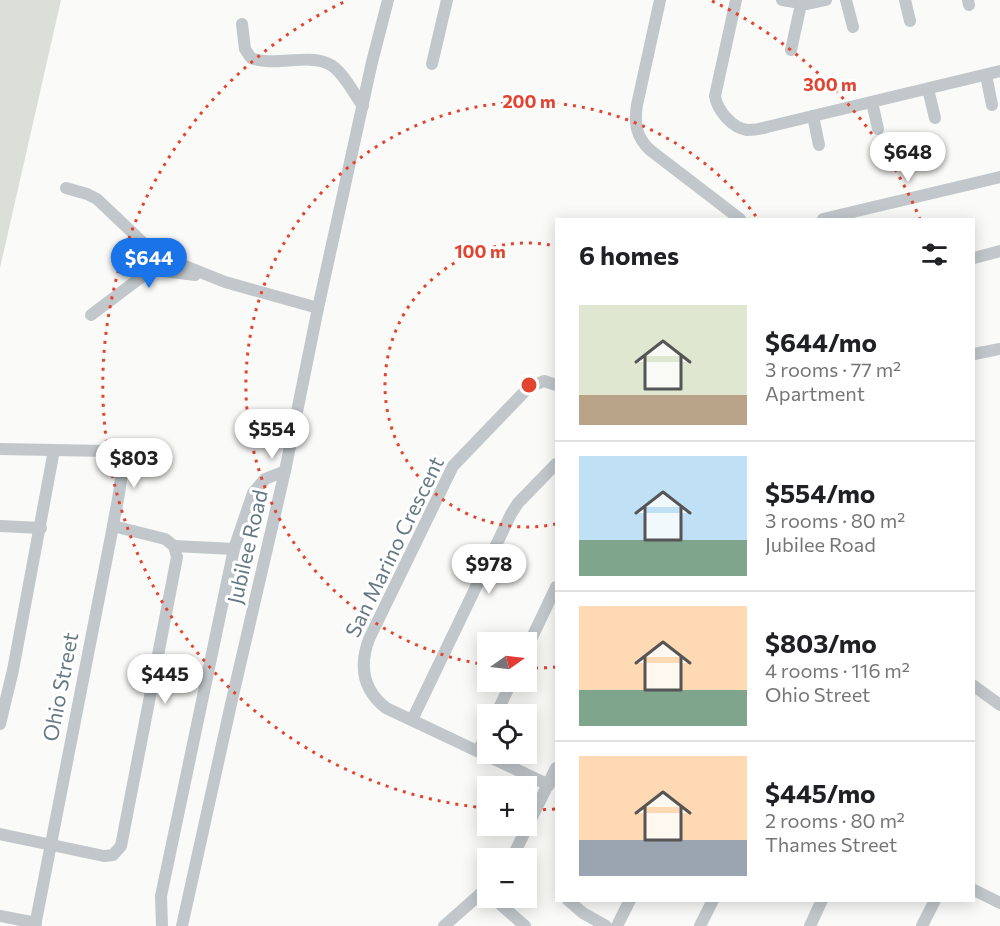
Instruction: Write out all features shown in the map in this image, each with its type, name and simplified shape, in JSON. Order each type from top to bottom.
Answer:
[{"type":"street","name":"Jubilee Road","points":[[182,926],[388,0]]},
{"type":"street","points":[[432,64],[447,0]]},
{"type":"street","points":[[660,0],[637,105],[635,119],[637,132],[650,150],[739,218]]},
{"type":"street","points":[[736,0],[715,96],[720,110],[747,130],[1000,71]]},
{"type":"street","points":[[782,0],[801,4],[826,0]]},
{"type":"street","points":[[846,0],[853,27]]},
{"type":"street","points":[[905,0],[910,21]]},
{"type":"street","points":[[791,50],[801,4]]},
{"type":"street","points":[[242,24],[245,49],[251,57],[272,61],[315,60],[325,62],[339,72],[363,106]]},
{"type":"street","points":[[986,75],[992,105]]},
{"type":"street","points":[[928,89],[935,118]]},
{"type":"street","points":[[872,102],[878,129]]},
{"type":"street","points":[[813,116],[819,145]]},
{"type":"street","points":[[826,218],[1000,177]]},
{"type":"street","points":[[66,188],[97,199],[154,254],[232,284],[318,308]]},
{"type":"street","points":[[975,258],[1000,252]]},
{"type":"street","points":[[91,315],[148,272],[158,270],[209,276]]},
{"type":"street","points":[[975,354],[1000,349]]},
{"type":"street","name":"San Marino Crescent","points":[[477,751],[386,708],[375,698],[368,687],[363,666],[364,653],[453,466],[529,387],[544,381],[555,385]]},
{"type":"street","points":[[0,448],[54,450],[41,528],[0,724]]},
{"type":"street","name":"Ohio Street","points":[[36,924],[112,526],[121,467],[118,456],[107,451],[54,450]]},
{"type":"street","points":[[412,720],[511,514],[555,465]]},
{"type":"street","points":[[162,926],[161,896],[234,549],[253,493],[265,479],[285,471]]},
{"type":"street","points":[[0,526],[41,528]]},
{"type":"street","points":[[112,526],[165,539],[174,546],[234,549]]},
{"type":"street","points":[[0,834],[108,857],[118,852],[176,566],[174,546]]},
{"type":"street","points":[[535,632],[555,589]]},
{"type":"street","points":[[975,687],[1000,705]]},
{"type":"street","name":"San Marino Crescent","points":[[505,764],[549,785]]},
{"type":"street","points":[[517,848],[555,770]]},
{"type":"street","points":[[975,890],[1000,903]]},
{"type":"street","points":[[444,926],[477,900]]},
{"type":"street","points":[[570,902],[583,913],[606,926]]},
{"type":"street","points":[[617,926],[629,902]]},
{"type":"street","points":[[700,926],[712,902]]},
{"type":"street","points":[[810,926],[821,902]]},
{"type":"street","points":[[922,926],[934,902]]},
{"type":"street","points":[[505,908],[525,926]]},
{"type":"street","points":[[0,916],[36,924]]},
{"type":"shaded area","points":[[0,0],[61,0],[0,268]]}]
